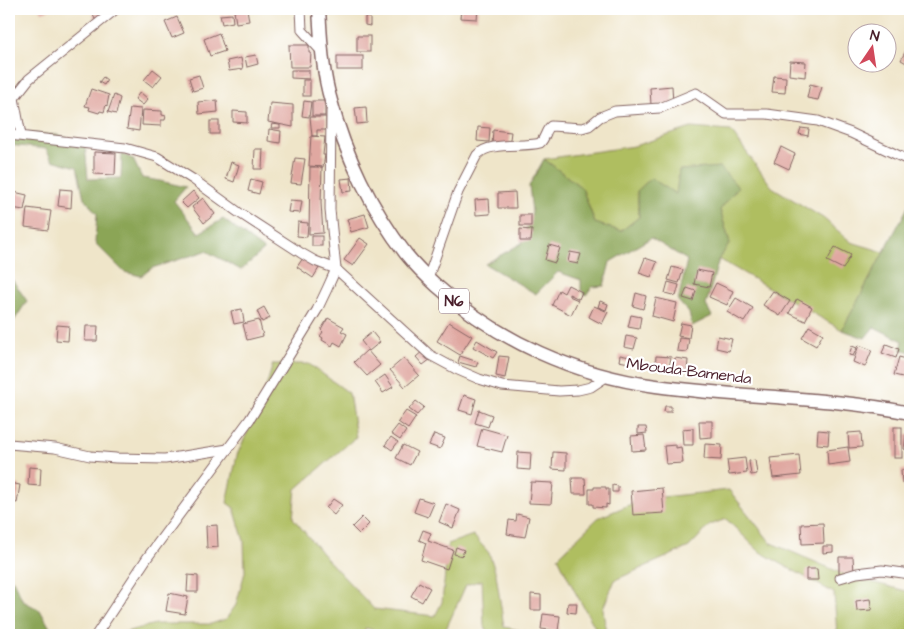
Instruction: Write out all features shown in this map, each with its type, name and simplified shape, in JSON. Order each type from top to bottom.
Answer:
[{"type":"highway","name":"Mbouda-Bamenda","points":[[320,9],[322,52],[331,102],[358,174],[387,228],[407,256],[428,278],[482,321],[543,355],[606,377],[655,386],[722,393],[808,398],[865,404],[910,413]]},
{"type":"street","points":[[14,98],[28,79],[116,9]]},
{"type":"street","points":[[301,9],[302,30],[322,52]]},
{"type":"street","points":[[9,85],[14,98],[20,135]]},
{"type":"street","points":[[428,278],[458,192],[481,150],[491,147],[540,143],[544,140],[548,128],[551,126],[582,128],[589,126],[600,117],[615,111],[660,108],[696,93],[726,114],[767,114],[818,121],[851,133],[910,162]]},
{"type":"street","points":[[96,635],[141,566],[250,419],[317,310],[336,269],[330,210],[331,102]]},
{"type":"street","points":[[9,135],[125,148],[156,157],[188,176],[238,212],[315,262],[336,269],[430,355],[479,379],[502,386],[559,391],[578,390],[591,386],[606,377]]},
{"type":"street","points":[[9,444],[54,448],[90,456],[116,458],[165,459],[228,449]]},
{"type":"street","points":[[840,578],[857,573],[882,570],[910,574]]},
{"type":"green space","points":[[691,128],[731,131],[772,187],[823,218],[851,242],[884,252],[842,330],[719,259],[730,243],[720,210],[676,194],[637,191],[639,217],[621,232],[595,223],[582,188],[544,159],[634,146]]},
{"type":"green space","points":[[9,132],[58,135],[85,144],[88,179],[121,178],[122,154],[133,159],[142,178],[186,187],[174,201],[199,233],[223,219],[264,250],[241,270],[206,251],[152,268],[141,276],[124,272],[95,243],[97,214],[84,198],[77,167],[52,160],[46,149],[9,145]]},
{"type":"green space","points":[[544,159],[582,188],[595,223],[621,231],[639,217],[637,191],[651,178],[676,194],[679,170],[720,167],[738,187],[720,210],[730,243],[719,259],[706,305],[712,316],[692,326],[689,313],[678,301],[687,260],[651,238],[610,262],[604,286],[592,287],[586,295],[581,290],[581,280],[558,272],[536,294],[485,264],[522,243],[532,212],[529,186]]},
{"type":"green space","points":[[910,203],[910,352],[901,349],[903,341],[874,327],[865,338],[842,330]]},
{"type":"green space","points":[[9,275],[27,301],[12,324],[9,323]]},
{"type":"green space","points":[[273,364],[309,364],[349,393],[356,437],[296,489],[293,518],[325,557],[374,609],[435,616],[442,602],[448,544],[473,535],[489,553],[496,574],[504,627],[542,635],[491,635],[484,626],[482,580],[466,585],[446,629],[432,635],[393,635],[365,628],[365,635],[114,635],[155,624],[211,624],[226,619],[236,605],[245,572],[244,541],[234,508],[227,503],[237,455],[262,400]]},
{"type":"green space","points":[[729,490],[771,543],[848,576],[910,592],[910,635],[837,635],[834,593],[760,552],[726,519],[710,525],[689,547],[615,580],[603,608],[606,635],[586,635],[597,631],[558,557],[598,518],[643,499]]},
{"type":"green space","points":[[9,579],[13,580],[23,601],[40,610],[54,635],[9,635]]},
{"type":"building","points":[[40,9],[52,9],[42,12]]},
{"type":"building","points":[[247,9],[249,21],[236,23],[234,11]]},
{"type":"building","points":[[461,9],[478,9],[477,19],[460,18]]},
{"type":"building","points":[[100,11],[103,17],[96,21],[93,15]]},
{"type":"building","points":[[232,14],[233,22],[222,24],[220,15]]},
{"type":"building","points":[[177,17],[184,33],[172,38],[165,22]]},
{"type":"building","points":[[365,17],[370,18],[370,26],[365,25]]},
{"type":"building","points":[[219,33],[225,51],[210,56],[204,39]]},
{"type":"building","points":[[357,36],[370,36],[370,52],[357,52]]},
{"type":"building","points":[[910,42],[910,65],[901,60]]},
{"type":"building","points":[[289,45],[309,45],[309,53],[311,53],[310,67],[290,67]]},
{"type":"building","points":[[256,55],[258,64],[247,67],[245,57]]},
{"type":"building","points":[[337,56],[363,56],[363,70],[337,70]]},
{"type":"building","points":[[241,58],[243,69],[229,71],[227,61]]},
{"type":"building","points":[[790,61],[806,62],[805,77],[789,75]]},
{"type":"building","points":[[153,69],[162,76],[153,87],[144,80]]},
{"type":"building","points":[[291,70],[309,70],[309,79],[291,78]]},
{"type":"building","points":[[199,75],[203,88],[193,91],[189,78]]},
{"type":"building","points":[[774,76],[786,77],[785,93],[772,92]]},
{"type":"building","points":[[103,77],[107,80],[104,85],[99,82]]},
{"type":"building","points":[[303,80],[310,80],[310,96],[303,96]]},
{"type":"building","points":[[810,84],[822,87],[818,100],[807,98]]},
{"type":"building","points":[[672,86],[673,104],[651,105],[650,88]]},
{"type":"building","points":[[91,89],[109,95],[104,112],[100,111],[99,113],[89,110],[90,107],[85,106]]},
{"type":"building","points":[[140,92],[148,99],[143,105],[135,99]]},
{"type":"building","points":[[114,95],[120,98],[116,114],[108,112]]},
{"type":"building","points":[[217,100],[218,112],[199,114],[198,102]]},
{"type":"building","points":[[304,101],[311,102],[309,117],[302,116]]},
{"type":"building","points":[[312,101],[325,101],[325,116],[312,116]]},
{"type":"building","points":[[270,103],[293,105],[293,127],[268,122]]},
{"type":"building","points":[[366,107],[367,123],[357,124],[355,108]]},
{"type":"building","points":[[130,108],[141,109],[139,131],[127,129]]},
{"type":"building","points":[[143,110],[162,111],[162,115],[166,116],[165,120],[161,120],[161,126],[142,125]]},
{"type":"building","points":[[233,111],[247,112],[247,123],[233,122]]},
{"type":"building","points":[[310,117],[326,117],[326,130],[317,130],[317,136],[312,136]]},
{"type":"building","points":[[210,121],[219,121],[219,134],[210,134]]},
{"type":"building","points":[[272,124],[280,125],[280,128],[271,128]]},
{"type":"building","points":[[478,127],[490,128],[489,142],[477,141]]},
{"type":"building","points":[[801,128],[809,129],[808,136],[799,134]]},
{"type":"building","points":[[269,129],[281,131],[280,143],[268,141]]},
{"type":"building","points":[[493,130],[511,132],[509,147],[492,145]]},
{"type":"building","points":[[311,136],[325,137],[323,167],[309,166]]},
{"type":"building","points":[[781,147],[795,154],[789,169],[774,162]]},
{"type":"building","points":[[255,149],[263,149],[262,169],[254,169]]},
{"type":"building","points":[[94,152],[116,153],[115,175],[94,174]]},
{"type":"building","points":[[295,158],[305,159],[301,184],[291,183]]},
{"type":"building","points":[[231,162],[239,165],[234,182],[226,179]]},
{"type":"building","points":[[310,167],[322,167],[321,203],[323,233],[309,234]]},
{"type":"building","points":[[351,178],[352,191],[343,192],[341,179]]},
{"type":"building","points":[[251,179],[262,182],[259,194],[248,191]]},
{"type":"building","points":[[60,189],[72,190],[71,208],[58,206]]},
{"type":"building","points":[[193,191],[199,198],[187,208],[181,202]]},
{"type":"building","points":[[14,192],[27,195],[24,210],[11,208]]},
{"type":"building","points":[[515,192],[516,208],[498,208],[498,193]]},
{"type":"building","points":[[203,198],[215,214],[204,223],[192,207]]},
{"type":"building","points":[[489,199],[490,214],[476,215],[475,200]]},
{"type":"building","points":[[290,200],[302,201],[300,213],[288,212]]},
{"type":"building","points":[[27,208],[51,211],[48,230],[25,227]]},
{"type":"building","points":[[365,214],[369,227],[351,232],[347,219]]},
{"type":"building","points":[[520,215],[531,215],[531,226],[520,226]]},
{"type":"building","points":[[298,222],[308,223],[307,237],[297,236]]},
{"type":"building","points":[[520,229],[532,230],[531,241],[520,241]]},
{"type":"building","points":[[312,236],[322,236],[322,246],[312,246]]},
{"type":"building","points":[[360,238],[369,244],[353,266],[344,260]]},
{"type":"building","points":[[549,245],[560,248],[555,263],[545,260]]},
{"type":"building","points":[[835,247],[851,255],[843,269],[827,261]]},
{"type":"building","points":[[570,252],[581,254],[578,264],[568,262]]},
{"type":"building","points":[[303,258],[319,268],[313,278],[297,267]]},
{"type":"building","points":[[645,258],[657,262],[651,277],[639,273]]},
{"type":"building","points":[[672,267],[683,270],[679,283],[668,280]]},
{"type":"building","points":[[697,270],[712,273],[709,287],[694,284]]},
{"type":"building","points":[[668,282],[679,285],[676,296],[665,293]]},
{"type":"building","points":[[716,283],[733,291],[727,305],[709,297]]},
{"type":"building","points":[[568,285],[582,292],[579,299],[569,294],[569,296],[578,300],[571,315],[552,305],[559,290],[564,293]]},
{"type":"building","points":[[687,288],[696,291],[693,301],[683,298]]},
{"type":"building","points":[[773,291],[790,301],[780,316],[763,305]]},
{"type":"building","points":[[636,293],[646,296],[643,309],[633,306]]},
{"type":"building","points":[[656,298],[677,303],[673,322],[652,316]]},
{"type":"building","points":[[736,298],[753,308],[744,322],[727,312]]},
{"type":"building","points":[[797,299],[812,307],[805,321],[789,313]]},
{"type":"building","points":[[600,301],[608,304],[606,310],[598,307]]},
{"type":"building","points":[[594,306],[608,312],[602,324],[589,317]]},
{"type":"building","points":[[264,307],[270,318],[262,322],[257,311]]},
{"type":"building","points":[[242,309],[244,322],[234,324],[231,311]]},
{"type":"building","points":[[631,315],[641,317],[639,329],[628,327]]},
{"type":"building","points":[[328,318],[344,327],[341,331],[347,334],[341,346],[334,342],[332,346],[322,340],[323,338],[320,336],[323,332],[321,330]]},
{"type":"building","points":[[259,320],[263,336],[247,340],[243,324]]},
{"type":"building","points":[[449,322],[472,336],[460,355],[437,341]]},
{"type":"building","points":[[681,323],[691,325],[689,338],[678,336]]},
{"type":"building","points":[[57,325],[69,326],[68,341],[56,340]]},
{"type":"building","points":[[86,326],[98,326],[97,341],[85,341]]},
{"type":"building","points":[[809,326],[823,334],[816,346],[802,338]]},
{"type":"building","points":[[372,332],[380,342],[369,351],[361,341]]},
{"type":"building","points":[[626,336],[637,338],[634,349],[624,347]]},
{"type":"building","points":[[718,336],[732,339],[729,351],[716,348]]},
{"type":"building","points":[[679,338],[689,339],[687,352],[677,351]]},
{"type":"building","points":[[477,340],[497,352],[493,358],[473,347]]},
{"type":"building","points":[[886,344],[899,349],[896,358],[882,353]]},
{"type":"building","points":[[859,345],[872,350],[865,367],[853,362]]},
{"type":"building","points":[[852,346],[857,348],[853,356],[849,355]]},
{"type":"building","points":[[367,350],[380,365],[367,376],[354,362]]},
{"type":"building","points":[[423,351],[431,359],[423,365],[416,357]]},
{"type":"building","points":[[620,355],[630,357],[629,363],[619,361]]},
{"type":"building","points":[[460,356],[478,362],[476,367],[458,362]]},
{"type":"building","points":[[499,356],[509,357],[505,378],[496,376]]},
{"type":"building","points":[[656,356],[671,357],[669,369],[655,367]]},
{"type":"building","points":[[899,357],[910,360],[907,378],[894,375]]},
{"type":"building","points":[[404,358],[419,375],[405,387],[390,370]]},
{"type":"building","points":[[675,358],[688,360],[687,371],[674,369]]},
{"type":"building","points":[[385,375],[393,387],[383,393],[375,382]]},
{"type":"building","points":[[464,395],[476,399],[472,414],[459,410]]},
{"type":"building","points":[[416,401],[424,407],[417,415],[409,409]]},
{"type":"building","points":[[665,406],[671,406],[671,412],[664,412]]},
{"type":"building","points":[[479,410],[492,415],[488,427],[475,423]]},
{"type":"building","points":[[406,411],[416,417],[408,429],[398,422]]},
{"type":"building","points":[[699,421],[712,421],[712,437],[700,438]]},
{"type":"building","points":[[398,425],[406,431],[400,440],[391,434]]},
{"type":"building","points":[[638,427],[646,427],[647,433],[638,434]]},
{"type":"building","points":[[894,427],[902,427],[902,458],[894,458]]},
{"type":"building","points":[[482,428],[507,435],[502,452],[477,446]]},
{"type":"building","points":[[693,428],[693,445],[683,445],[682,429]]},
{"type":"building","points":[[818,430],[829,431],[828,445],[817,444]]},
{"type":"building","points":[[861,432],[862,447],[849,448],[848,433]]},
{"type":"building","points":[[434,434],[445,438],[440,449],[429,445]]},
{"type":"building","points":[[906,434],[910,435],[910,451],[904,449]]},
{"type":"building","points":[[644,435],[646,450],[632,451],[631,436]]},
{"type":"building","points":[[391,437],[398,442],[392,450],[385,445]]},
{"type":"building","points":[[705,444],[722,445],[721,460],[704,459]]},
{"type":"building","points":[[403,445],[417,452],[410,465],[396,458]]},
{"type":"building","points":[[676,445],[676,448],[681,447],[683,463],[666,464],[664,446]]},
{"type":"building","points":[[848,447],[850,462],[828,465],[827,450]]},
{"type":"building","points":[[518,452],[531,453],[530,470],[517,469]]},
{"type":"building","points":[[553,452],[566,453],[566,470],[552,469]]},
{"type":"building","points":[[799,455],[801,475],[773,478],[770,458]]},
{"type":"building","points":[[745,458],[747,473],[729,475],[727,460]]},
{"type":"building","points":[[755,460],[757,474],[751,475],[749,461]]},
{"type":"building","points":[[29,467],[41,468],[40,486],[28,485]]},
{"type":"building","points":[[910,469],[910,483],[902,484],[901,470]]},
{"type":"building","points":[[572,478],[585,478],[586,494],[573,494]]},
{"type":"building","points":[[531,482],[553,483],[551,504],[529,503]]},
{"type":"building","points":[[9,483],[20,485],[17,503],[9,501]]},
{"type":"building","points":[[612,485],[618,486],[618,492],[612,492]]},
{"type":"building","points":[[594,487],[606,487],[606,489],[609,489],[609,505],[606,504],[606,508],[593,507],[593,504],[589,504],[589,489],[594,489]]},
{"type":"building","points":[[662,488],[664,513],[633,515],[631,491]]},
{"type":"building","points":[[906,489],[910,489],[910,502],[908,503]]},
{"type":"building","points":[[419,498],[434,503],[428,517],[414,512]]},
{"type":"building","points":[[333,499],[342,505],[334,515],[326,508]]},
{"type":"building","points":[[446,504],[460,510],[453,528],[439,522]]},
{"type":"building","points":[[517,514],[529,517],[525,537],[507,534],[509,520],[516,521]]},
{"type":"building","points":[[362,517],[369,524],[359,534],[352,527]]},
{"type":"building","points":[[823,523],[824,543],[802,544],[801,524]]},
{"type":"building","points":[[217,525],[218,547],[207,548],[206,526]]},
{"type":"building","points":[[423,530],[431,533],[428,541],[453,550],[447,569],[421,560],[426,543],[419,540]]},
{"type":"building","points":[[823,546],[833,546],[833,552],[823,553]]},
{"type":"building","points":[[456,547],[464,550],[462,556],[454,554]]},
{"type":"building","points":[[839,557],[853,557],[854,573],[839,573]]},
{"type":"building","points":[[806,569],[817,569],[818,580],[806,580]]},
{"type":"building","points":[[188,575],[198,576],[198,592],[187,592]]},
{"type":"building","points":[[419,582],[430,588],[422,602],[411,596]]},
{"type":"building","points":[[169,593],[188,597],[185,614],[166,611]]},
{"type":"building","points":[[531,594],[541,595],[541,610],[531,610]]},
{"type":"building","points":[[870,599],[872,610],[857,611],[856,601]]},
{"type":"building","points":[[568,603],[577,603],[576,613],[567,612]]},
{"type":"building","points":[[543,614],[560,616],[558,631],[541,629]]}]
